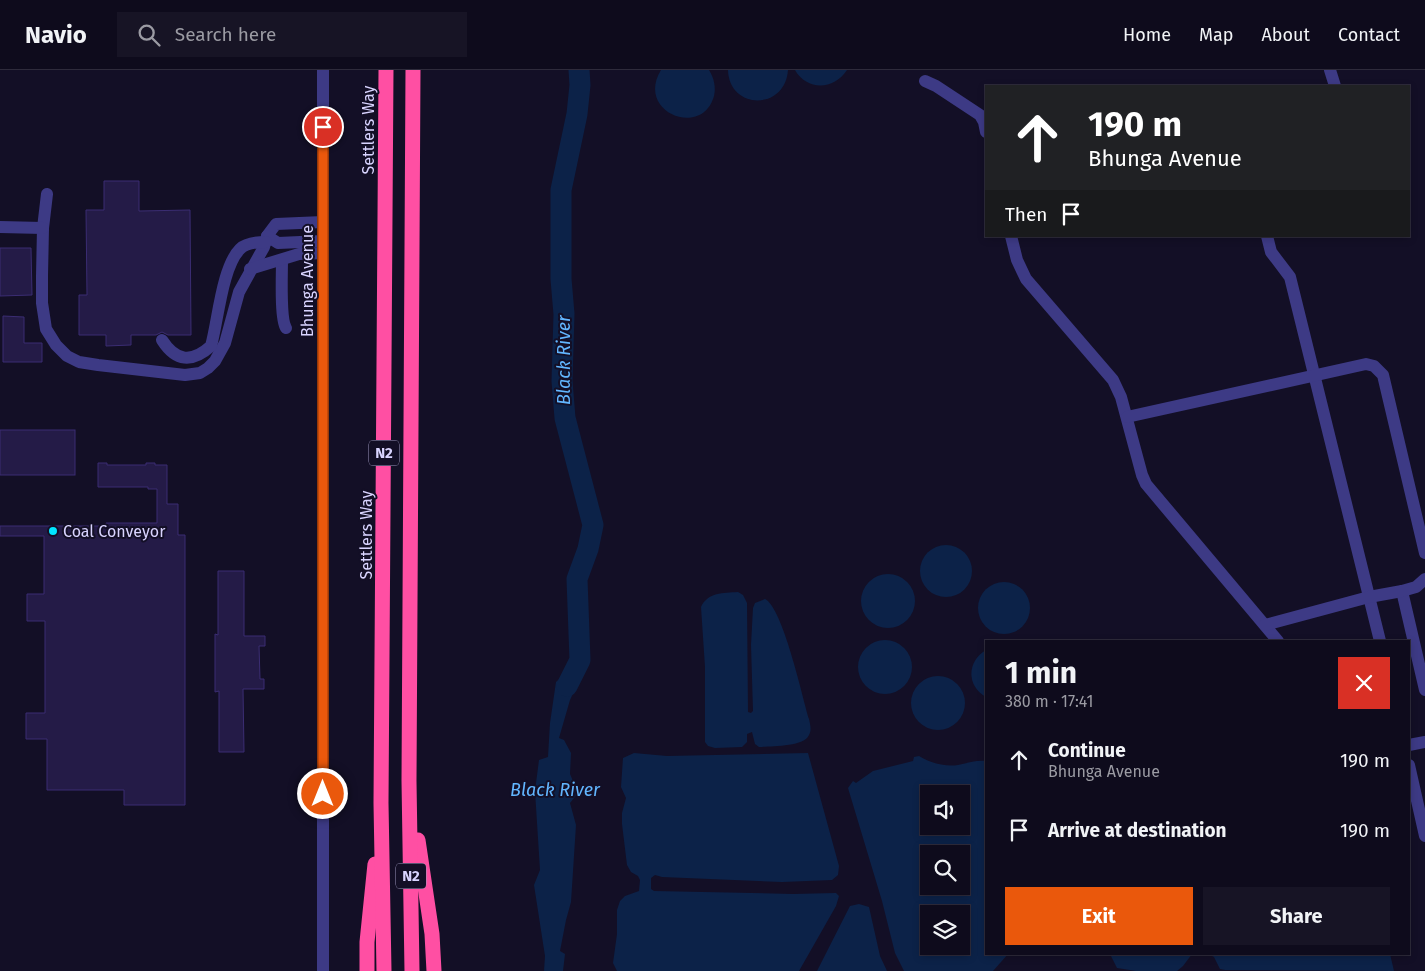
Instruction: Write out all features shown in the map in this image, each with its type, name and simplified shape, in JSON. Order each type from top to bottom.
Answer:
[{"type":"highway","name":"Settlers Way","points":[[384,971],[381,803],[386,70]]},
{"type":"highway","name":"N2","points":[[412,971],[410,781],[413,70]]},
{"type":"highway","points":[[410,781],[432,934],[434,971]]},
{"type":"highway","points":[[366,971],[367,942],[381,803]]},
{"type":"lane","name":"Bhunga Avenue","points":[[323,70],[323,971]]},
{"type":"lane","points":[[1330,70],[1335,85]]},
{"type":"lane","points":[[925,81],[936,86],[980,115],[985,127]]},
{"type":"lane","points":[[47,194],[43,228],[42,303],[46,328],[56,345],[67,356],[79,362],[177,374],[200,373],[215,361],[225,343],[239,292],[276,224],[322,222]]},
{"type":"lane","points":[[0,227],[43,228]]},
{"type":"lane","points":[[1011,237],[1020,270],[1113,380],[1121,397],[1146,484],[1277,640]]},
{"type":"lane","points":[[1266,237],[1271,252],[1290,277],[1380,640]]},
{"type":"lane","points":[[162,340],[172,353],[179,358],[196,356],[211,346],[223,293],[234,258],[241,247],[267,239],[278,243],[323,247]]},
{"type":"lane","points":[[250,270],[323,247]]},
{"type":"lane","points":[[282,260],[283,316],[286,328]]},
{"type":"lane","points":[[1127,417],[1366,364],[1374,366],[1383,375],[1425,553]]},
{"type":"lane","points":[[1265,625],[1369,597],[1416,587],[1425,579]]},
{"type":"lane","points":[[1402,591],[1425,690]]},
{"type":"lane","points":[[1410,745],[1425,742]]},
{"type":"lane","points":[[1410,769],[1425,836]]},
{"type":"water","points":[[661,70],[709,70],[715,89],[714,96],[707,109],[697,116],[685,118],[673,115],[663,108],[657,98],[655,85]]},
{"type":"water","points":[[728,70],[788,70],[785,83],[778,93],[768,99],[757,100],[737,93],[731,83]]},
{"type":"water","points":[[795,70],[847,70],[842,77],[835,81],[828,84],[813,85],[800,77]]},
{"type":"water","points":[[941,545],[951,545],[965,552],[972,566],[972,576],[965,590],[951,597],[941,597],[931,593],[924,586],[920,576],[920,566],[924,556],[931,549]]},
{"type":"water","points":[[888,574],[898,576],[907,582],[913,591],[915,601],[913,611],[907,620],[898,626],[888,628],[878,626],[869,620],[863,611],[861,601],[863,591],[869,582],[878,576]]},
{"type":"water","points":[[999,582],[1009,582],[1023,589],[1030,603],[1030,613],[1023,627],[1009,634],[999,634],[989,630],[982,623],[978,613],[978,603],[982,593],[989,586]]},
{"type":"water","points":[[738,592],[743,595],[747,603],[748,712],[751,713],[753,711],[751,645],[753,608],[755,603],[765,599],[772,606],[785,635],[809,719],[810,733],[801,742],[759,747],[755,744],[752,732],[747,734],[747,742],[742,747],[715,748],[708,746],[705,742],[705,667],[701,607],[712,596]]},
{"type":"water","points":[[885,640],[895,642],[904,648],[910,657],[912,667],[910,677],[904,686],[895,692],[885,694],[875,692],[866,686],[860,677],[858,667],[860,657],[866,648],[875,642]]},
{"type":"water","points":[[985,651],[985,696],[975,687],[971,674],[975,660]]},
{"type":"water","name":"Black River","points":[[580,660],[585,668],[570,700],[559,738],[564,740],[571,753],[570,774],[578,793],[570,803],[576,825],[571,902],[560,951],[565,954],[563,971],[544,971],[545,956],[534,885],[540,870],[535,791],[539,760],[548,757],[550,723],[556,682]]},
{"type":"water","points":[[938,676],[948,678],[957,684],[963,693],[965,703],[963,713],[957,722],[948,728],[938,730],[928,728],[919,722],[913,713],[911,703],[913,693],[919,684],[928,678]]},
{"type":"water","points":[[634,753],[667,756],[808,753],[839,866],[838,875],[832,880],[782,882],[662,877],[655,875],[651,878],[651,889],[654,891],[836,893],[839,896],[836,906],[799,971],[617,971],[613,963],[617,934],[617,910],[620,901],[625,896],[639,891],[640,880],[638,876],[631,872],[627,865],[622,824],[622,813],[626,798],[621,787],[623,758]]},
{"type":"water","points":[[919,756],[928,761],[943,765],[985,761],[985,955],[1007,955],[993,971],[904,971],[895,953],[882,901],[848,788],[853,781],[856,783],[873,771],[913,761],[914,757]]},
{"type":"water","points":[[859,904],[869,907],[880,956],[887,971],[817,971],[850,906]]},
{"type":"water","points":[[1110,955],[1191,955],[1177,971],[1136,971],[1117,968]]},
{"type":"water","points":[[1210,955],[1390,955],[1394,971],[1225,970],[1220,969],[1214,957]]},
{"type":"building","points":[[104,181],[139,181],[139,211],[190,210],[191,335],[168,335],[162,332],[156,335],[131,335],[131,345],[106,346],[106,335],[79,335],[79,295],[87,295],[86,210],[104,210]]},
{"type":"building","points":[[0,248],[31,248],[32,295],[0,296]]},
{"type":"building","points":[[3,316],[24,317],[24,343],[42,343],[42,362],[3,362]]},
{"type":"building","points":[[0,430],[75,430],[75,475],[0,475]]},
{"type":"building","points":[[98,463],[107,463],[107,465],[146,465],[146,463],[155,463],[155,465],[167,465],[167,504],[178,504],[178,535],[185,535],[185,805],[124,805],[124,790],[47,790],[47,739],[26,739],[26,713],[45,713],[45,621],[27,621],[27,594],[44,594],[44,536],[0,536],[0,526],[106,526],[106,523],[157,523],[157,489],[148,489],[148,487],[98,487]]},
{"type":"building","points":[[218,571],[244,571],[244,636],[265,636],[265,646],[259,646],[260,679],[264,679],[264,689],[243,689],[244,752],[219,752],[219,691],[215,692],[215,634],[218,635]]},
{"type":"waterway","name":"Black River","points":[[567,686],[580,660],[577,579],[588,549],[593,525],[565,418],[562,381],[564,314],[561,279],[561,190],[577,114],[580,85],[579,70]]},
{"type":"place","name":"Coal Conveyor","points":[[53,531]]},
{"type":"route","points":[[323,127],[323,794]]}]
